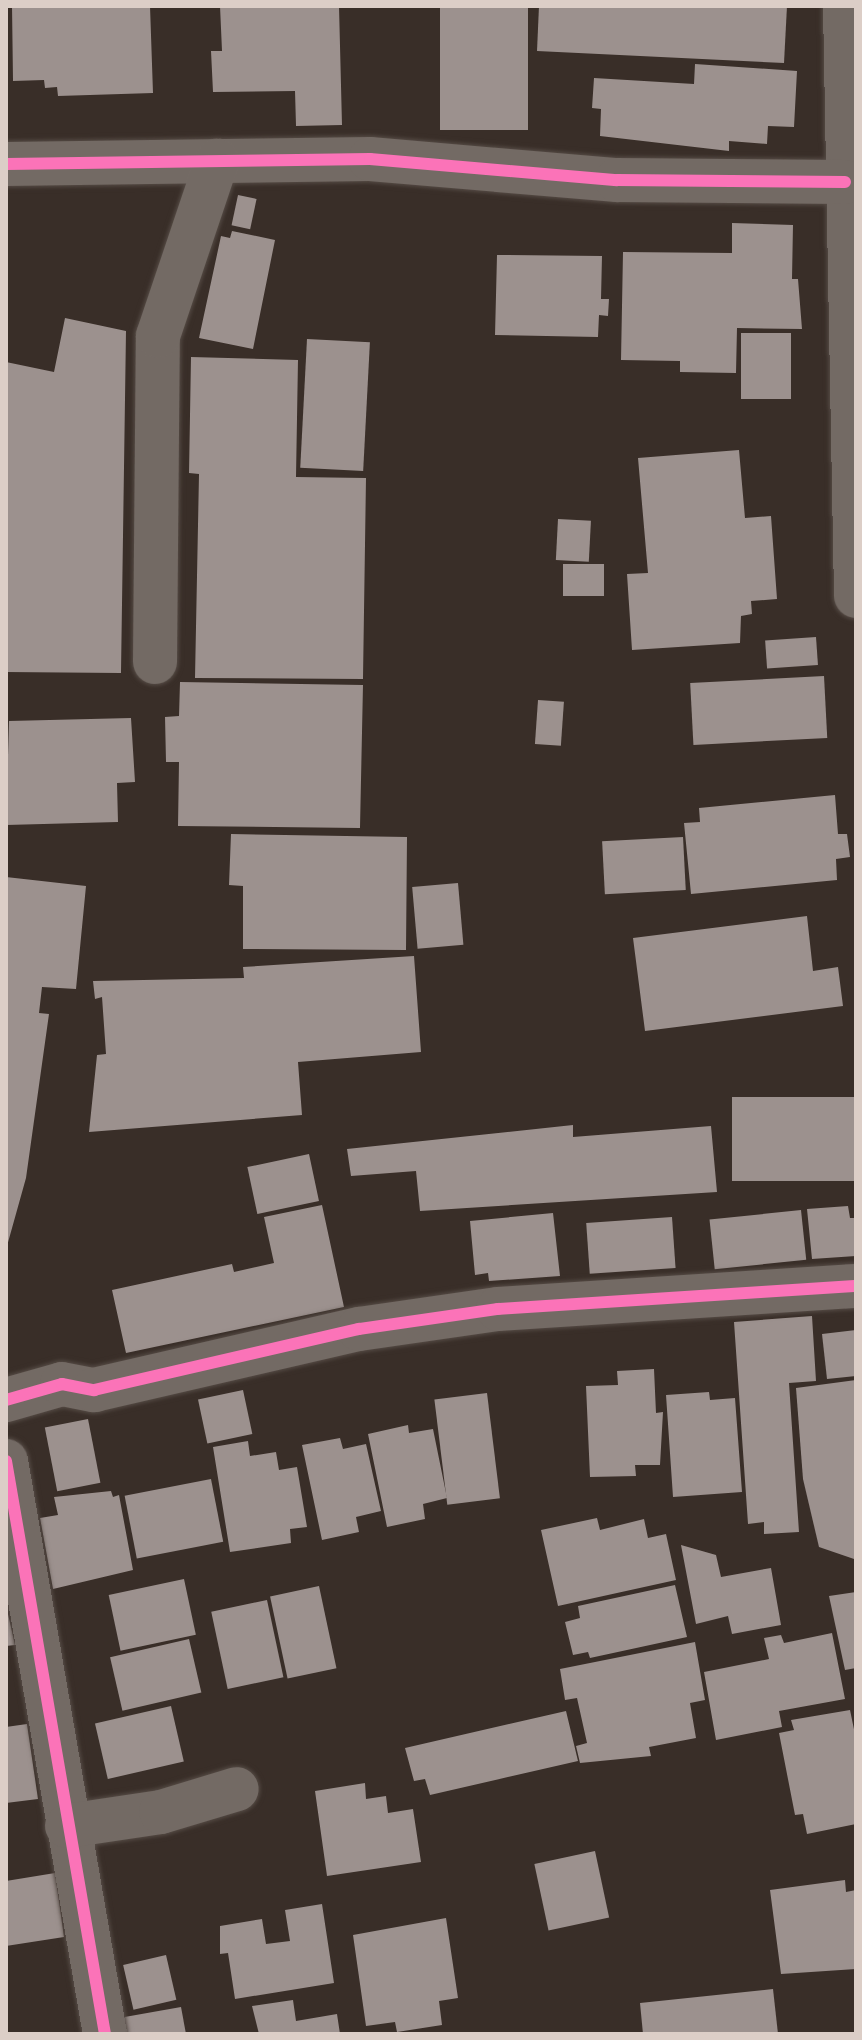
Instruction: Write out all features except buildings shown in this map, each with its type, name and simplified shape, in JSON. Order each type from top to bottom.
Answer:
[{"type":"street","points":[[845,6],[845,182],[856,596]]},
{"type":"street","points":[[6,164],[370,159],[617,180],[845,182]]},
{"type":"street","points":[[155,662],[158,336],[217,161]]},
{"type":"street","points":[[6,1378],[94,1390],[359,1329],[498,1309],[856,1286]]},
{"type":"street","points":[[6,1400],[62,1384]]},
{"type":"street","points":[[6,1461],[105,2034]]},
{"type":"street","points":[[67,1826],[161,1812],[237,1789]]},
{"type":"cycle path","points":[[6,164],[370,159],[617,180],[845,182]]},
{"type":"cycle path","points":[[6,1400],[62,1384],[94,1390],[359,1329],[498,1309],[856,1286]]},
{"type":"cycle path","points":[[6,1461],[105,2034]]}]
